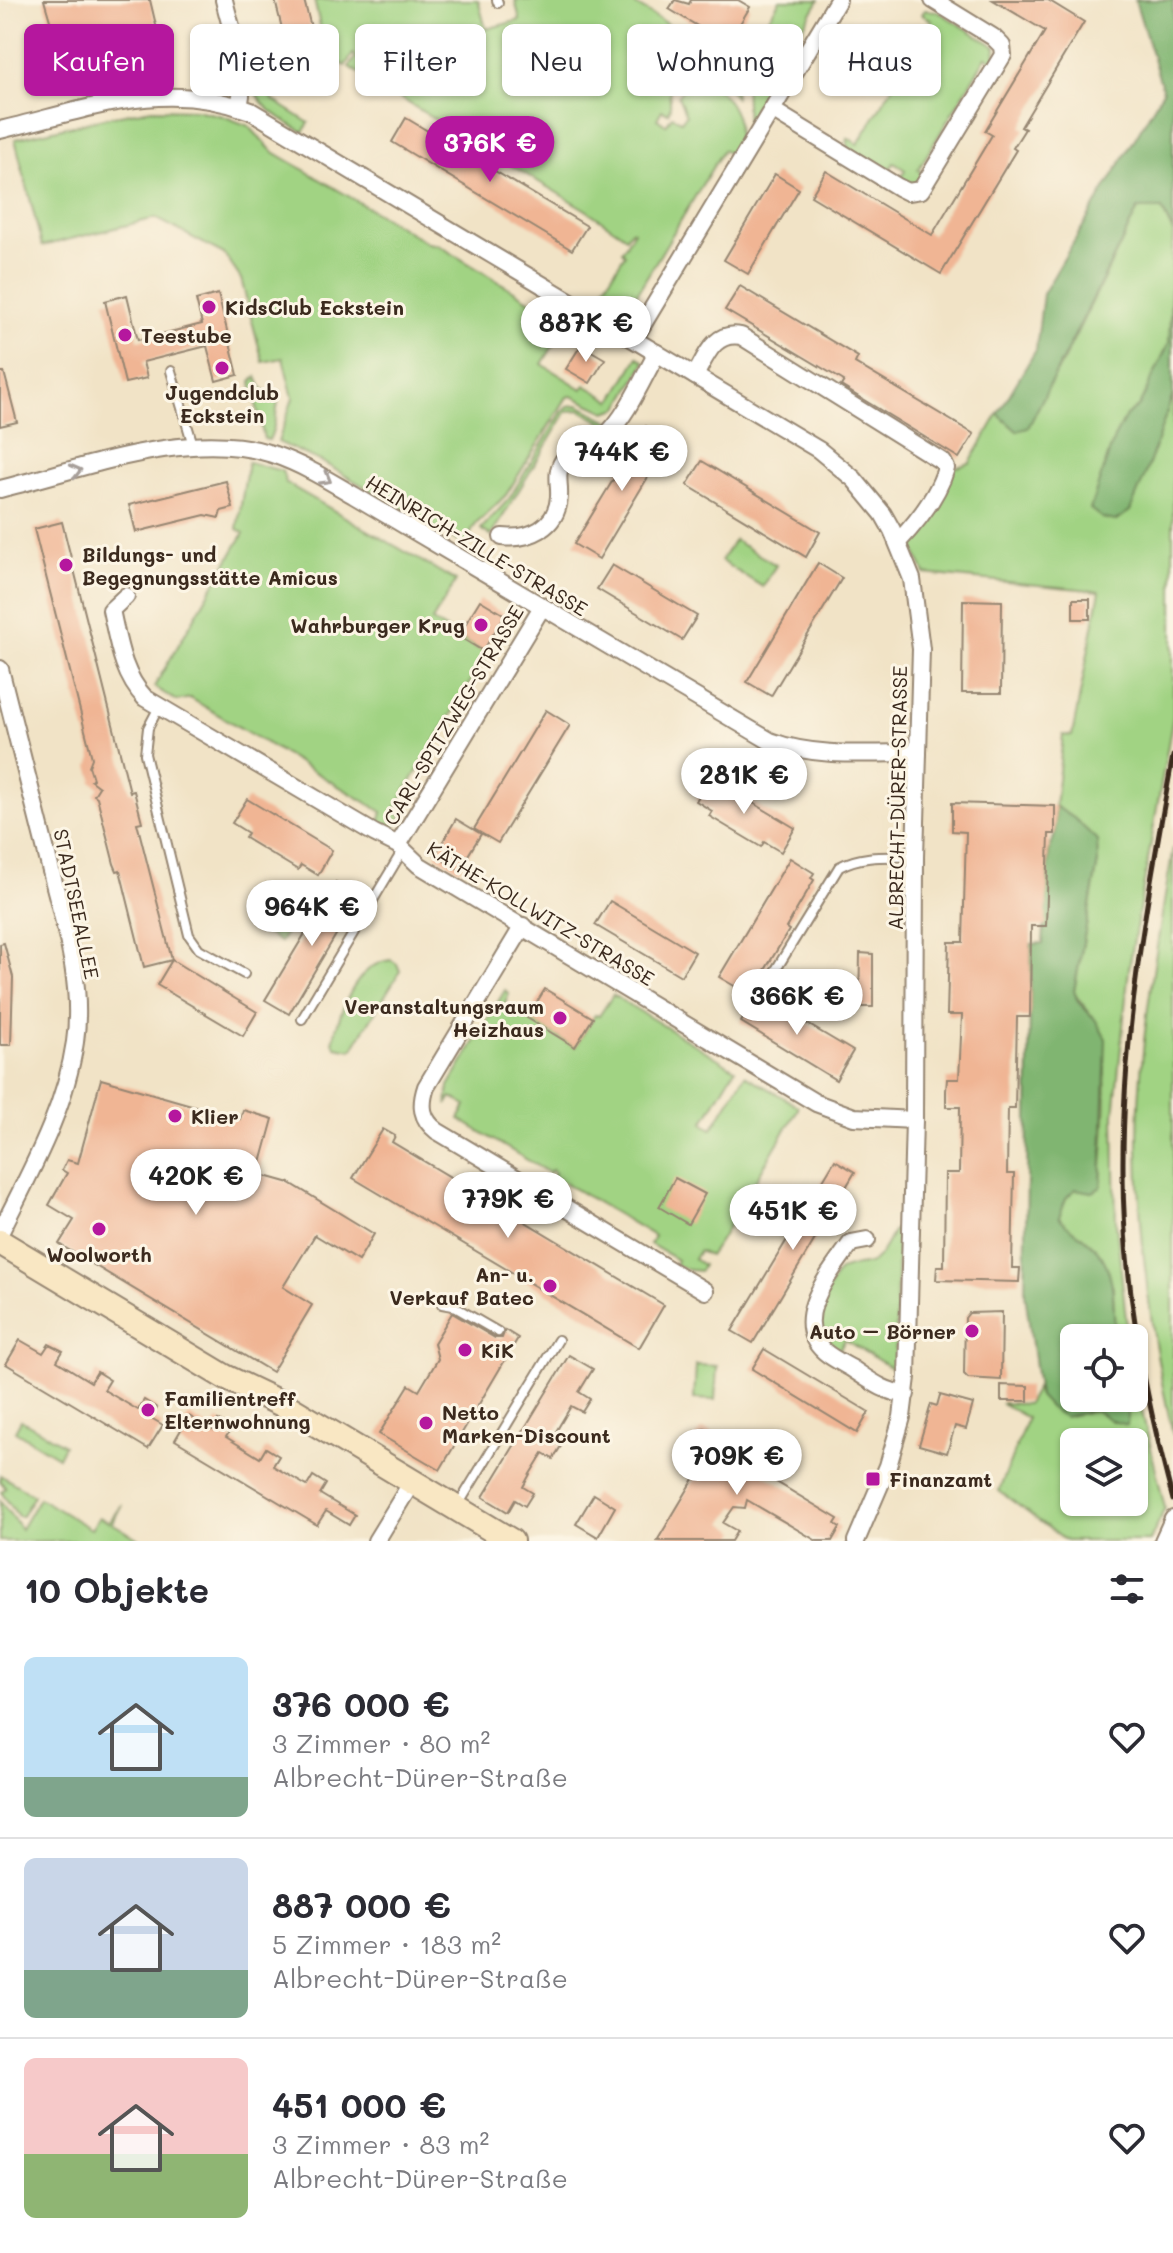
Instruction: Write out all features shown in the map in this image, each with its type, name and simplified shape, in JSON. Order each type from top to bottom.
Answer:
[{"type":"street","points":[[224,0],[241,74],[243,91],[239,106]]},
{"type":"street","points":[[634,339],[838,0]]},
{"type":"street","points":[[772,110],[898,187],[908,192],[921,190],[1003,55],[1002,46],[993,37],[933,0]]},
{"type":"street","name":"ALBRECHT-DÜRER-STRASSE","points":[[0,130],[100,104],[149,95],[191,96],[239,106],[276,125],[837,463],[883,514],[912,579],[919,623],[914,1120],[906,1394],[888,1466],[856,1541]]},
{"type":"street","points":[[695,376],[716,340],[732,334],[741,336],[937,457],[946,468],[944,477],[919,519],[898,542]]},
{"type":"street","points":[[502,537],[525,537],[547,524],[558,504],[561,465],[572,453],[597,442],[610,431],[657,353]]},
{"type":"street","name":"HEINRICH-ZILLE-STRASSE","points":[[0,489],[151,451],[193,445],[233,445],[270,453],[297,463],[770,741],[782,746],[826,751],[918,753]]},
{"type":"street","name":"KÄTHE-KOLLWITZ-STRASSE","points":[[126,596],[111,610],[120,651],[135,688],[160,706],[400,847],[419,865],[816,1103],[854,1117],[914,1120]]},
{"type":"street","name":"CARL-SPITZWEG-STRASSE","points":[[400,847],[542,607]]},
{"type":"street","name":"STADTSEEALLEE","points":[[0,669],[66,934],[76,984],[77,1013],[75,1043],[57,1110],[0,1233]]},
{"type":"street","points":[[523,926],[426,1087],[422,1107],[424,1117],[437,1131],[705,1291]]},
{"type":"street","points":[[867,1240],[851,1243],[813,1303],[811,1326],[814,1338],[825,1352],[885,1389],[906,1394]]},
{"type":"street","points":[[0,1242],[210,1368],[288,1407],[511,1541]]},
{"type":"street","points":[[376,1541],[412,1482]]},
{"type":"street","points":[[1163,1541],[1173,1519]]},
{"type":"lane","points":[[171,371],[193,445]]},
{"type":"lane","points":[[160,706],[148,728],[145,754],[189,935],[199,949],[244,974]]},
{"type":"lane","points":[[302,1019],[400,847]]},
{"type":"lane","points":[[769,981],[839,867],[850,860],[865,858],[915,857]]},
{"type":"lane","points":[[442,1304],[453,1306],[498,1332]]},
{"type":"lane","points":[[456,1508],[558,1340]]},
{"type":"green space","points":[[314,0],[478,0],[485,24],[355,24],[355,56],[353,54],[345,66],[339,62],[339,24],[320,24]]},
{"type":"green space","points":[[515,0],[631,0],[667,24],[627,24],[627,96],[670,96],[668,113],[662,110],[657,119],[666,125],[672,116],[681,121],[686,115],[678,96],[724,96],[736,116],[738,156],[736,158],[723,150],[633,300],[624,304],[602,291],[625,254],[622,251],[634,231],[631,230],[626,237],[482,148],[483,139],[476,144],[397,96],[486,96],[486,29],[502,25],[502,96],[611,96],[611,24],[505,24],[520,20]]},
{"type":"green space","points":[[780,0],[819,0],[803,27],[803,24],[765,24]]},
{"type":"green space","points":[[1135,0],[1173,0],[1173,232],[1162,209],[1138,209],[1028,428],[1017,431],[998,414],[1036,350],[1043,294],[1163,91]]},
{"type":"green space","points":[[925,10],[937,11],[996,47],[995,62],[986,57],[918,170],[927,176],[917,183],[907,184],[898,182],[905,170],[894,163],[887,174],[847,148],[848,138],[858,144],[887,96],[941,96],[941,24],[930,24],[932,21],[922,14]]},
{"type":"green space","points":[[257,96],[271,96],[309,123],[303,132]]},
{"type":"green space","points":[[746,96],[762,96],[754,109],[762,114],[751,132],[747,131]]},
{"type":"green space","points":[[152,109],[196,110],[249,126],[272,151],[428,243],[438,245],[567,323],[542,364],[582,389],[585,385],[612,401],[638,357],[645,362],[619,408],[606,412],[572,396],[567,397],[506,495],[476,524],[464,545],[322,462],[278,442],[293,398],[283,358],[263,362],[241,279],[224,254],[156,218],[42,246],[15,139]]},
{"type":"green space","points":[[1138,209],[1162,209],[1173,232],[1169,343],[1139,407],[1126,416],[1146,473],[1173,394],[1173,716],[1129,968],[1114,1115],[1116,1223],[1127,1324],[1114,1324],[1113,1287],[1082,1236],[1069,1230],[1058,1217],[1066,1198],[1076,1189],[1093,1192],[1101,1187],[1106,1100],[1103,1057],[1091,1016],[1074,991],[1098,863],[1075,819],[1055,806],[1063,735],[1072,736],[1100,591],[925,574],[912,544],[913,536],[954,468],[970,463],[998,414],[1017,431],[1060,367]]},
{"type":"green space","points":[[1173,280],[1173,394],[1130,511],[1115,521],[1102,518],[1090,509],[1114,438],[1126,416],[1139,406],[1169,343]]},
{"type":"green space","points":[[257,377],[262,389],[280,391],[269,440],[264,439],[251,381]]},
{"type":"green space","points":[[578,405],[611,422],[608,426],[580,410],[567,411],[491,536],[481,529],[509,499],[561,413],[568,406]]},
{"type":"green space","points":[[248,462],[282,471],[286,483],[456,581],[432,621],[487,654],[396,807],[402,819],[395,826],[379,823],[382,812],[190,698],[177,701],[154,687],[244,533],[237,529]]},
{"type":"green space","points":[[734,540],[776,565],[763,587],[721,561]]},
{"type":"green space","points":[[1055,806],[1075,819],[1097,840],[1098,862],[1074,991],[1078,1002],[1095,1019],[1106,1039],[1101,1187],[1093,1192],[1075,1189],[1066,1198],[1059,1217],[1092,1245],[1103,1259],[1111,1280],[1114,1324],[1060,1324],[1060,1412],[1086,1412],[1065,1417],[1050,1408],[1039,1396],[1025,1293],[1031,944],[1043,943],[1049,852],[1055,834]]},
{"type":"green space","points":[[1173,848],[1173,1435],[1158,1363],[1148,1291],[1138,1145],[1145,1033]]},
{"type":"green space","points":[[283,899],[300,909],[280,942],[263,931]]},
{"type":"green space","points":[[391,960],[400,971],[352,1050],[336,1047],[333,1042],[336,1030],[351,991],[368,970]]},
{"type":"green space","points":[[505,990],[509,994],[504,1006],[521,1016],[526,1009],[531,1011],[528,1018],[575,1047],[595,1015],[599,1016],[613,995],[735,1069],[703,1123],[712,1129],[745,1075],[798,1106],[719,1242],[709,1256],[699,1251],[694,1259],[703,1265],[700,1271],[675,1265],[677,1260],[650,1244],[654,1236],[553,1176],[555,1173],[552,1170],[549,1173],[459,1119],[466,1106],[452,1097],[447,1105],[449,1086]]},
{"type":"green space","points":[[898,1229],[893,1369],[845,1340],[838,1352],[829,1346],[819,1333],[817,1318],[839,1272],[874,1261],[894,1230]]},
{"type":"green space","points":[[696,1365],[717,1366],[715,1400],[694,1399]]},
{"type":"green space","points":[[1036,1388],[1039,1396],[1060,1404],[1060,1412],[1098,1412],[1112,1421],[1128,1415],[1127,1412],[1142,1412],[1146,1428],[1060,1428],[1060,1516],[1148,1516],[1148,1437],[1165,1508],[1150,1541],[1066,1541],[999,1491],[1027,1418],[1001,1403],[1027,1404]]},
{"type":"green space","points":[[1098,1412],[1127,1412],[1127,1425],[1112,1421]]},
{"type":"green space","points":[[21,1420],[64,1445],[58,1457],[15,1431]]},
{"type":"green space","points":[[0,1475],[34,1495],[22,1516],[18,1516],[1,1492],[6,1488],[0,1481]]},
{"type":"green space","points":[[39,1498],[91,1529],[99,1517],[109,1522],[122,1504],[112,1523],[142,1541],[0,1541],[0,1501],[21,1529]]},
{"type":"building","points":[[44,0],[150,0],[156,24],[51,24]]},
{"type":"building","points":[[275,0],[304,0],[310,24],[281,24]]},
{"type":"building","points":[[675,0],[689,4],[691,0],[738,0],[750,7],[740,24],[694,24],[669,9]]},
{"type":"building","points":[[993,0],[1048,0],[1084,22],[1021,127],[1025,129],[1013,148],[1016,150],[941,274],[811,196],[826,171],[932,235],[992,135],[985,131],[1045,31]]},
{"type":"building","points":[[406,118],[587,226],[572,250],[392,142]]},
{"type":"building","points":[[775,174],[799,189],[748,274],[724,260]]},
{"type":"building","points":[[740,286],[858,357],[855,363],[974,434],[959,458],[841,386],[844,381],[725,310]]},
{"type":"building","points":[[218,294],[238,375],[216,381],[207,346],[143,362],[147,378],[125,383],[105,301],[127,295],[138,340],[202,324],[196,300]]},
{"type":"building","points":[[581,345],[605,359],[590,383],[566,369]]},
{"type":"building","points":[[0,372],[4,372],[17,422],[0,426]]},
{"type":"building","points":[[646,426],[670,440],[599,559],[574,544]]},
{"type":"building","points":[[702,461],[820,532],[806,557],[687,485]]},
{"type":"building","points":[[226,481],[233,508],[221,511],[219,518],[205,515],[136,532],[129,505]]},
{"type":"building","points":[[62,522],[130,792],[134,791],[142,822],[137,823],[172,960],[144,967],[120,870],[117,871],[114,864],[94,795],[99,787],[91,781],[89,766],[92,758],[34,529]]},
{"type":"building","points":[[818,563],[842,578],[771,696],[747,682]]},
{"type":"building","points":[[612,565],[697,616],[682,640],[597,589]]},
{"type":"building","points":[[1073,599],[1090,599],[1090,619],[1073,619]]},
{"type":"building","name":"Wahrburger Krug","points":[[480,600],[505,615],[483,651],[458,636]]},
{"type":"building","points":[[963,600],[1002,601],[1001,693],[962,693]]},
{"type":"building","points":[[546,710],[570,725],[498,843],[474,829]]},
{"type":"building","points":[[710,777],[795,828],[781,852],[764,842],[761,847],[709,816],[712,811],[696,801]]},
{"type":"building","points":[[247,799],[332,850],[318,875],[301,865],[298,870],[245,838],[248,833],[232,823]]},
{"type":"building","points":[[952,803],[1055,806],[1055,834],[1049,834],[1046,926],[1031,926],[1030,1017],[1017,1017],[1015,1108],[1008,1108],[1007,1174],[1014,1174],[1012,1268],[1020,1268],[1019,1282],[936,1280],[937,1266],[944,1266],[945,1173],[959,1173],[960,1107],[946,1107],[946,1091],[947,1079],[959,1079],[962,1015],[947,1015],[949,942],[963,942],[966,832],[952,831]]},
{"type":"building","points":[[456,819],[481,834],[459,870],[435,855]]},
{"type":"building","points":[[790,858],[814,873],[811,878],[814,880],[786,928],[789,930],[750,995],[719,977]]},
{"type":"building","points":[[336,882],[359,896],[289,1014],[265,1000]]},
{"type":"building","points":[[610,901],[695,952],[681,976],[595,925]]},
{"type":"building","points":[[4,943],[13,977],[11,1045],[0,1045],[0,944]]},
{"type":"building","points":[[860,953],[873,954],[873,1007],[859,1007]]},
{"type":"building","points":[[172,960],[257,1012],[243,1036],[157,985]]},
{"type":"building","name":"Veranstaltungsraum Heizhaus","points":[[545,989],[593,1018],[575,1047],[527,1018]]},
{"type":"building","points":[[757,994],[853,1051],[836,1080],[741,1022]]},
{"type":"building","points":[[101,1079],[240,1119],[243,1110],[273,1119],[258,1174],[290,1183],[374,1234],[358,1261],[315,1235],[283,1287],[312,1305],[272,1372],[59,1244],[74,1220],[49,1205],[67,1173],[62,1170],[67,1160],[78,1163]]},
{"type":"building","points":[[383,1129],[395,1136],[392,1142],[664,1305],[639,1348],[353,1178]]},
{"type":"building","points":[[835,1160],[855,1172],[753,1343],[732,1331]]},
{"type":"building","points":[[675,1178],[705,1194],[688,1224],[659,1207]]},
{"type":"building","points":[[1002,1312],[1001,1380],[968,1378],[964,1374],[965,1318],[969,1313]]},
{"type":"building","points":[[452,1313],[495,1338],[502,1338],[505,1330],[518,1338],[440,1470],[379,1434],[409,1385],[419,1391],[438,1359],[434,1343]]},
{"type":"building","points":[[20,1340],[43,1353],[49,1344],[63,1351],[57,1361],[91,1382],[97,1372],[110,1380],[104,1390],[138,1410],[144,1400],[157,1408],[151,1418],[163,1425],[148,1449],[6,1364]]},
{"type":"building","points":[[764,1349],[869,1412],[857,1433],[752,1369]]},
{"type":"building","points":[[569,1355],[593,1369],[579,1392],[590,1399],[582,1412],[571,1406],[551,1440],[561,1446],[553,1459],[543,1453],[523,1487],[533,1493],[525,1506],[515,1500],[508,1512],[483,1497]]},
{"type":"building","points":[[1001,1385],[1028,1386],[1028,1401],[1001,1401]]},
{"type":"building","points":[[940,1395],[973,1404],[966,1429],[955,1426],[947,1453],[919,1445],[931,1404],[937,1406]]},
{"type":"building","points":[[189,1416],[213,1430],[218,1420],[232,1428],[226,1437],[260,1458],[266,1448],[279,1456],[273,1466],[307,1486],[313,1476],[326,1484],[320,1494],[355,1515],[349,1525],[326,1511],[317,1525],[175,1440]]},
{"type":"building","points":[[705,1429],[753,1457],[748,1465],[838,1519],[835,1524],[840,1527],[832,1541],[817,1541],[747,1500],[745,1508],[734,1507],[723,1523],[737,1531],[731,1541],[657,1541],[697,1474],[693,1456],[687,1452],[700,1430]]},
{"type":"building","points":[[594,1494],[615,1507],[598,1537],[576,1524]]},
{"type":"railway","points":[[1173,756],[1138,962],[1127,1066],[1123,1171],[1127,1254],[1137,1337],[1173,1500]]},
{"type":"place","name":"KidsClub Eckstein","points":[[209,307]]},
{"type":"place","name":"Teestube","points":[[125,335]]},
{"type":"place","name":"Jugendclub Eckstein","points":[[222,368]]},
{"type":"place","name":"Bildungs- und Begegnungsstätte Amicus","points":[[66,565]]},
{"type":"place","name":"Wahrburger Krug","points":[[481,625]]},
{"type":"place","name":"Veranstaltungsraum Heizhaus","points":[[560,1018]]},
{"type":"place","name":"Klier","points":[[175,1116]]},
{"type":"place","name":"Woolworth","points":[[99,1229]]},
{"type":"place","name":"An- u. Verkauf Batec","points":[[550,1286]]},
{"type":"place","name":"Auto – Börner","points":[[972,1331]]},
{"type":"place","name":"KiK","points":[[465,1350]]},
{"type":"place","name":"Familientreff Elternwohnung","points":[[148,1410]]},
{"type":"place","name":"Netto Marken-Discount","points":[[426,1423]]},
{"type":"place","name":"Finanzamt","points":[[873,1479]]}]
